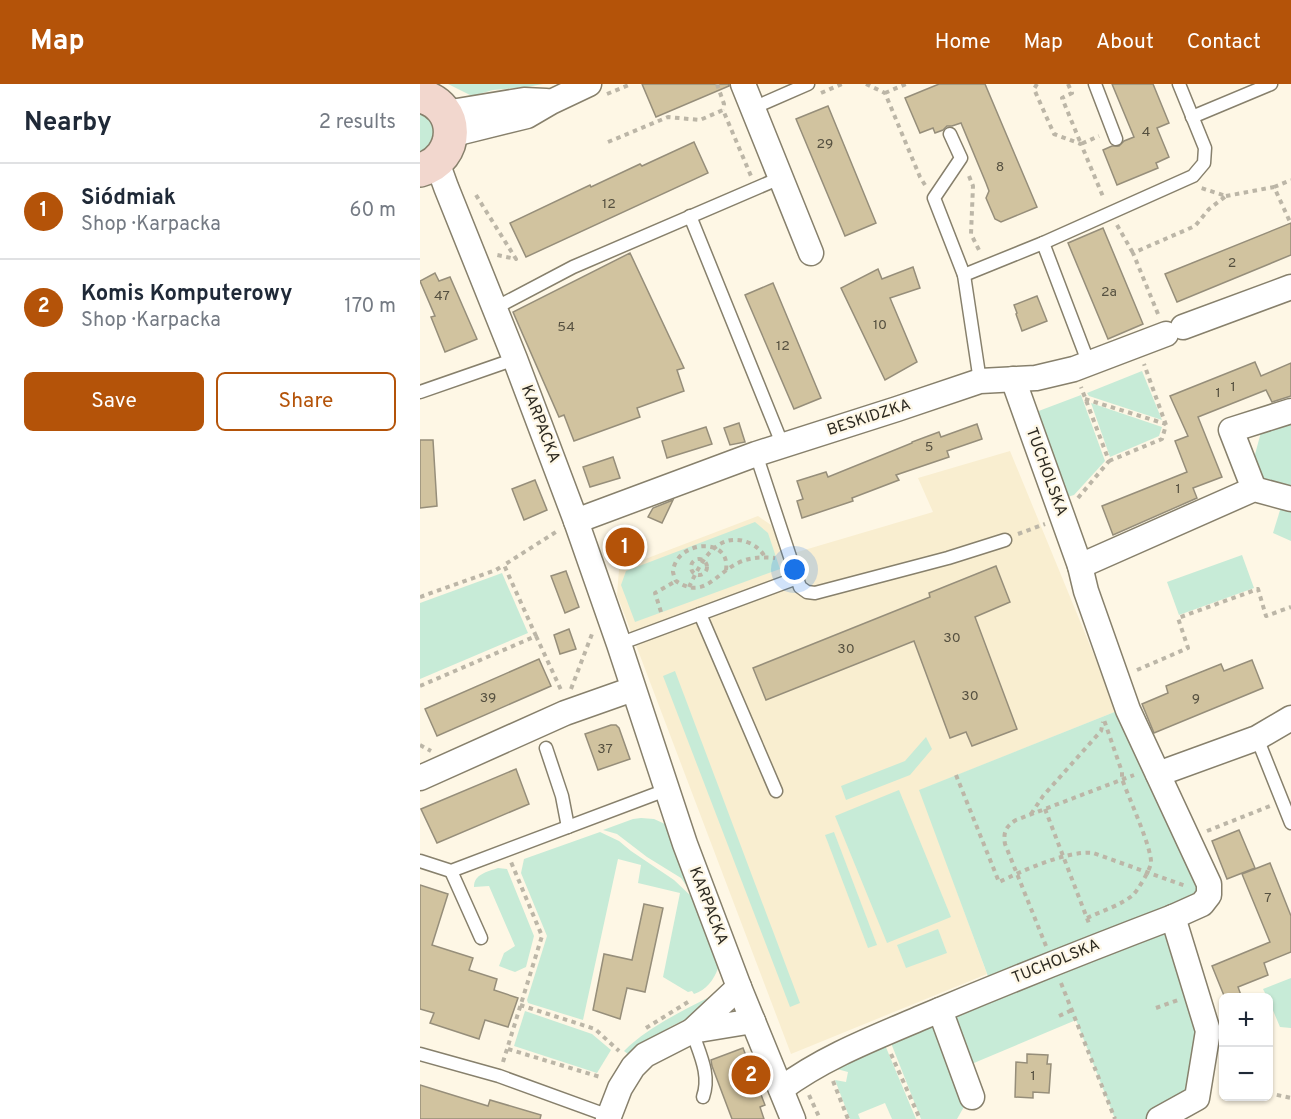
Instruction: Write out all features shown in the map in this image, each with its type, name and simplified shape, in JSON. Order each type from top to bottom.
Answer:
[{"type":"street","points":[[435,135],[527,116],[589,84]]},
{"type":"street","points":[[743,84],[811,253]]},
{"type":"street","name":"KARPACKA","points":[[435,135],[446,187],[515,359],[572,523],[619,644],[685,844],[739,987],[793,1119]]},
{"type":"street","points":[[1175,331],[1291,287]]},
{"type":"street","name":"BESKIDZKA","points":[[572,523],[756,454],[980,381],[1036,378],[1082,366],[1175,331]]},
{"type":"street","name":"TUCHOLSKA","points":[[781,1089],[826,1060],[883,1034],[973,995],[1173,917],[1202,904],[1209,895],[1209,884],[1188,839],[1148,774],[1086,591],[1080,566],[1013,379]]},
{"type":"street","points":[[1254,489],[1232,430],[1291,411]]},
{"type":"street","points":[[1080,566],[1254,489],[1291,499]]},
{"type":"street","points":[[420,778],[565,713],[633,689]]},
{"type":"street","points":[[1148,774],[1257,738],[1291,718]]},
{"type":"street","points":[[1159,1119],[1197,1098],[1208,1031],[1173,917]]},
{"type":"street","points":[[608,1118],[620,1088],[621,1054],[645,1055],[692,1031],[739,987]]},
{"type":"street","points":[[940,1010],[972,1097]]},
{"type":"street","points":[[692,1031],[753,1021]]},
{"type":"lane","points":[[753,108],[808,84]]},
{"type":"lane","points":[[1095,84],[1116,139]]},
{"type":"lane","points":[[964,275],[1043,243],[1193,176],[1204,163],[1205,148],[1179,84]]},
{"type":"lane","points":[[1192,117],[1271,84]]},
{"type":"lane","points":[[950,134],[961,158],[934,198],[964,275],[980,381]]},
{"type":"lane","points":[[495,308],[573,267],[780,178]]},
{"type":"lane","points":[[690,216],[783,446]]},
{"type":"lane","points":[[1043,243],[1082,366]]},
{"type":"lane","points":[[420,392],[515,359]]},
{"type":"lane","points":[[756,454],[800,587],[807,592],[815,593],[948,558],[1005,540]]},
{"type":"lane","points":[[619,644],[797,578]]},
{"type":"lane","points":[[700,614],[776,791]]},
{"type":"lane","points":[[1257,738],[1291,823]]},
{"type":"lane","points":[[546,748],[562,795],[568,827]]},
{"type":"lane","points":[[420,861],[451,871],[666,790]]},
{"type":"lane","points":[[451,871],[480,938]]},
{"type":"lane","points":[[692,1031],[707,1076],[703,1097]]},
{"type":"lane","points":[[420,1054],[499,1076],[608,1118]]},
{"type":"path","points":[[717,84],[724,104],[723,110],[756,188]]},
{"type":"path","points":[[866,84],[885,93],[920,177],[934,198]]},
{"type":"path","points":[[885,93],[906,84]]},
{"type":"path","points":[[1037,84],[1034,89],[1054,134],[1081,144]]},
{"type":"path","points":[[1068,84],[1072,93],[1062,98],[1110,213],[1134,252],[1175,331]]},
{"type":"path","points":[[608,142],[668,117],[700,120],[723,110]]},
{"type":"path","points":[[961,158],[973,186],[971,234],[987,266]]},
{"type":"path","points":[[1134,252],[1195,226],[1209,208],[1226,196],[1274,187],[1291,180]]},
{"type":"path","points":[[1180,182],[1226,196]]},
{"type":"path","points":[[1274,187],[1291,224]]},
{"type":"path","points":[[476,195],[516,260],[493,254]]},
{"type":"path","points":[[1005,540],[1062,517],[1109,461],[1162,439],[1166,425],[1136,345]]},
{"type":"path","points":[[1082,366],[1085,399],[1109,461]]},
{"type":"path","points":[[1085,399],[1166,425]]},
{"type":"path","points":[[420,597],[496,570],[572,523]]},
{"type":"path","points":[[689,587],[704,560],[718,544],[728,540],[741,540],[754,544],[765,557]]},
{"type":"path","points":[[726,570],[725,556],[719,550],[698,545],[685,551],[673,572],[675,581],[684,587],[699,588],[713,582],[739,562],[759,557],[791,560]]},
{"type":"path","points":[[696,573],[693,570],[693,563],[699,559],[704,560]]},
{"type":"path","points":[[504,565],[566,700]]},
{"type":"path","points":[[666,627],[655,593],[675,581]]},
{"type":"path","points":[[1117,679],[1188,648],[1178,618],[1258,589],[1266,616],[1291,607]]},
{"type":"path","points":[[570,690],[594,629]]},
{"type":"path","points":[[420,686],[536,636]]},
{"type":"path","points":[[1104,720],[1128,711]]},
{"type":"path","points":[[1087,918],[1133,895],[1151,862],[1148,845],[1122,779],[1122,772],[1104,720]]},
{"type":"path","points":[[1031,814],[1043,796],[1101,731],[1104,720]]},
{"type":"path","points":[[1043,938],[1005,844],[1005,830],[1009,824],[1031,814],[1122,779],[1148,774]]},
{"type":"path","points":[[956,775],[999,882],[1017,873],[1077,852],[1093,853],[1189,888]]},
{"type":"path","points":[[1188,839],[1282,801]]},
{"type":"path","points":[[1045,809],[1090,925]]},
{"type":"path","points":[[499,1076],[542,936],[506,850]]},
{"type":"path","points":[[1053,964],[1115,1119]]},
{"type":"path","points":[[643,1030],[691,1000]]},
{"type":"path","points":[[520,1005],[595,1029],[621,1054]]},
{"type":"path","points":[[1059,1016],[1072,1010]]},
{"type":"path","points":[[883,1034],[920,1119]]},
{"type":"path","points":[[508,1049],[600,1077],[605,1070]]},
{"type":"path","points":[[826,1060],[848,1119]]},
{"type":"path","points":[[1273,1094],[1291,1098]]},
{"type":"shaded area","points":[[1010,451],[1117,711],[920,790],[987,974],[791,1054],[617,595],[619,569],[758,516],[771,525],[784,556],[933,512],[918,478]]},
{"type":"green space","points":[[448,84],[543,84],[493,90],[472,96]]},
{"type":"green space","points":[[420,111],[432,120],[435,135],[428,147],[420,153]]},
{"type":"green space","points":[[1142,371],[1162,420],[1089,396],[1087,393]]},
{"type":"green space","points":[[1081,395],[1105,461],[1074,495],[1067,497],[1036,412]]},
{"type":"green space","points":[[1091,403],[1162,427],[1159,436],[1110,457]]},
{"type":"green space","points":[[1291,420],[1291,491],[1262,483],[1253,462],[1261,432]]},
{"type":"green space","points":[[1281,507],[1291,510],[1291,541],[1273,533]]},
{"type":"green space","points":[[755,522],[768,533],[780,569],[635,622],[621,585],[626,571]]},
{"type":"green space","points":[[1242,555],[1254,588],[1179,615],[1167,582]]},
{"type":"green space","points":[[502,573],[528,633],[420,679],[420,603]]},
{"type":"green space","points":[[675,671],[800,1003],[790,1007],[663,676]]},
{"type":"green space","points":[[1117,711],[1209,884],[1173,917],[1208,1031],[1197,1098],[1159,1119],[1115,1119],[1076,1020],[962,1068],[940,1010],[992,987],[919,790]]},
{"type":"green space","points":[[926,737],[932,749],[910,775],[846,800],[841,786],[905,761]]},
{"type":"green space","points":[[899,790],[951,917],[887,943],[835,816]]},
{"type":"green space","points":[[641,818],[654,819],[665,824],[690,891],[681,878],[647,857],[617,834],[603,830]]},
{"type":"green space","points":[[600,832],[619,841],[674,880],[693,898],[718,968],[709,984],[694,994],[663,977],[680,893],[638,883],[641,865],[618,859],[583,1020],[528,1003],[547,936],[521,873],[524,859]]},
{"type":"green space","points":[[834,832],[877,945],[868,948],[825,835]]},
{"type":"green space","points":[[498,868],[507,869],[534,936],[526,967],[515,972],[499,966],[504,953],[515,946],[489,886],[474,887],[479,876]]},
{"type":"green space","points":[[938,929],[947,953],[906,968],[897,945]]},
{"type":"green space","points":[[1291,978],[1291,1028],[1280,1027],[1273,1010],[1273,993],[1265,993],[1263,989]]},
{"type":"green space","points":[[715,994],[698,1013],[645,1042],[633,1053],[628,1054],[624,1051],[655,1026]]},
{"type":"green space","points":[[525,1011],[592,1034],[611,1050],[597,1073],[514,1046]]},
{"type":"green space","points":[[933,1025],[965,1105],[957,1119],[921,1119],[891,1043]]},
{"type":"green space","points":[[885,1045],[916,1119],[892,1119],[885,1103],[858,1114],[860,1119],[850,1119],[835,1080],[846,1082],[848,1072],[837,1069],[837,1067]]},
{"type":"building","points":[[642,84],[729,84],[729,86],[656,117]]},
{"type":"building","points":[[939,84],[985,84],[1037,207],[1001,222],[995,219],[986,198],[989,191],[961,123],[947,126],[935,133],[933,128],[920,133],[905,98]]},
{"type":"building","points":[[1112,84],[1153,84],[1169,123],[1157,128],[1169,157],[1156,163],[1158,168],[1117,185],[1103,150],[1119,146],[1134,137]]},
{"type":"building","points":[[828,106],[876,223],[845,236],[796,119]]},
{"type":"building","points":[[694,142],[708,173],[526,257],[510,223],[590,185],[591,187],[640,164],[642,166]]},
{"type":"building","points":[[1291,223],[1291,255],[1177,302],[1165,274]]},
{"type":"building","points":[[1103,228],[1143,324],[1108,339],[1068,243]]},
{"type":"building","points":[[630,253],[684,368],[677,370],[684,391],[637,408],[640,417],[574,441],[564,415],[559,417],[513,312]]},
{"type":"building","points":[[913,267],[920,288],[890,298],[917,362],[885,380],[841,288],[878,269],[882,279]]},
{"type":"building","points":[[435,273],[439,281],[450,277],[477,339],[445,352],[431,317],[435,316],[420,281]]},
{"type":"building","points":[[773,283],[821,398],[794,409],[745,295]]},
{"type":"building","points":[[1037,296],[1047,321],[1022,331],[1014,305]]},
{"type":"building","points":[[1255,362],[1261,376],[1291,363],[1291,396],[1272,402],[1266,390],[1198,417],[1222,477],[1193,488],[1197,498],[1113,535],[1102,506],[1187,472],[1175,441],[1188,436],[1170,396]]},
{"type":"building","points":[[739,423],[745,442],[730,445],[724,428]]},
{"type":"building","points":[[977,424],[982,439],[947,451],[949,457],[896,475],[899,480],[852,498],[853,501],[802,518],[797,501],[803,499],[797,481],[826,472],[828,477],[939,432],[941,437]]},
{"type":"building","points":[[706,427],[712,444],[667,458],[662,441]]},
{"type":"building","points":[[420,440],[433,440],[437,506],[420,508]]},
{"type":"building","points":[[613,457],[620,478],[590,487],[583,467]]},
{"type":"building","points":[[535,480],[547,510],[524,520],[512,489]]},
{"type":"building","points":[[673,500],[662,523],[648,517],[653,508]]},
{"type":"building","points":[[996,566],[1010,602],[975,617],[1017,729],[972,746],[966,732],[950,738],[914,641],[766,700],[753,668],[930,597],[929,593]]},
{"type":"building","points":[[566,571],[579,607],[565,613],[551,576]]},
{"type":"building","points":[[569,629],[576,649],[560,654],[554,635]]},
{"type":"building","points":[[539,659],[551,686],[437,736],[425,709]]},
{"type":"building","points":[[1252,660],[1263,688],[1154,733],[1142,704],[1168,693],[1166,686],[1221,664],[1224,671]]},
{"type":"building","points":[[611,725],[619,728],[630,759],[598,770],[585,734]]},
{"type":"building","points":[[516,769],[529,804],[437,843],[421,809]]},
{"type":"building","points":[[1239,830],[1255,868],[1227,879],[1212,841]]},
{"type":"building","points":[[1270,863],[1291,916],[1291,952],[1264,963],[1268,975],[1238,987],[1240,993],[1223,993],[1212,966],[1270,942],[1242,874]]},
{"type":"building","points":[[420,885],[448,894],[432,945],[473,958],[469,970],[497,979],[494,990],[518,998],[508,1027],[485,1020],[479,1039],[430,1023],[434,1013],[420,1009]]},
{"type":"building","points":[[644,904],[663,908],[645,992],[627,988],[620,1019],[593,1010],[604,954],[632,960]]},
{"type":"building","points":[[743,1048],[765,1105],[760,1107],[764,1119],[732,1119],[712,1066],[711,1060]]},
{"type":"building","points":[[1027,1054],[1048,1055],[1047,1064],[1051,1064],[1049,1093],[1033,1092],[1033,1098],[1015,1097],[1016,1062],[1027,1063]]},
{"type":"building","points":[[420,1085],[488,1106],[490,1100],[541,1115],[540,1119],[420,1119]]},
{"type":"place","name":"Siódmiak","points":[[625,547]]},
{"type":"place","name":"Komis Komputerowy","points":[[751,1075]]}]
